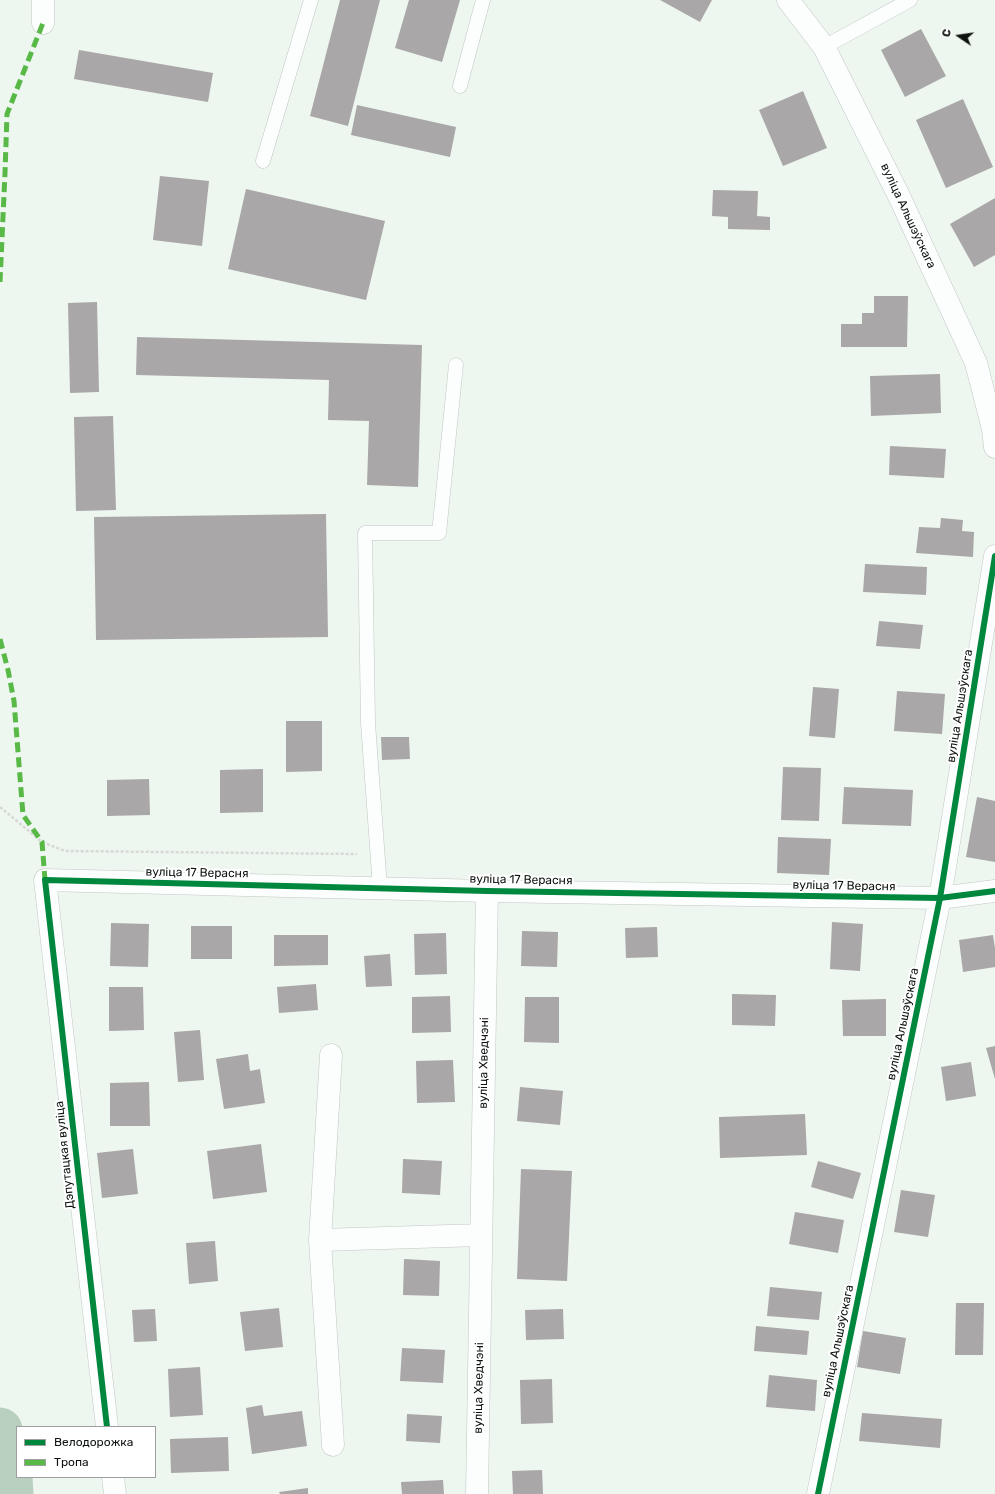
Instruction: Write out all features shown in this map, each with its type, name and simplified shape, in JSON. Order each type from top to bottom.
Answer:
[{"type":"street","points":[[43,0],[43,23]]},
{"type":"street","name":"вуліца Альшэўскага","points":[[788,0],[824,47],[899,196],[976,363],[993,429],[995,447]]},
{"type":"street","name":"вуліца Альшэўскага","points":[[818,1494],[940,898],[995,556]]},
{"type":"street","name":"вуліца 17 Верасня","points":[[45,880],[486,891],[940,898],[995,891]]},
{"type":"street","name":"Дэпутацкая вуліца","points":[[45,880],[107,1426]]},
{"type":"street","name":"вуліца Хведчэні","points":[[477,1494],[486,891]]},
{"type":"street","points":[[331,1055],[320,1240],[333,1445]]},
{"type":"street","points":[[320,1240],[481,1235]]},
{"type":"street","points":[[113,1478],[115,1494]]},
{"type":"lane","points":[[263,161],[311,0]]},
{"type":"lane","points":[[460,86],[483,0]]},
{"type":"lane","points":[[824,47],[910,0]]},
{"type":"lane","points":[[380,888],[368,723],[365,533],[439,533],[456,365]]},
{"type":"path","points":[[0,807],[42,842],[65,851],[377,855]]},
{"type":"building","points":[[340,0],[380,0],[348,126],[310,116]]},
{"type":"building","points":[[409,0],[460,0],[442,62],[395,48]]},
{"type":"building","points":[[660,0],[712,0],[700,22]]},
{"type":"building","points":[[921,29],[946,76],[905,97],[881,50]]},
{"type":"building","points":[[79,50],[213,73],[208,102],[74,79]]},
{"type":"building","points":[[803,91],[827,148],[783,166],[759,110]]},
{"type":"building","points":[[963,99],[993,167],[946,188],[916,120]]},
{"type":"building","points":[[357,105],[456,127],[450,157],[351,135]]},
{"type":"building","points":[[160,176],[209,181],[202,246],[153,240]]},
{"type":"building","points":[[246,189],[385,221],[366,300],[228,269]]},
{"type":"building","points":[[713,190],[758,191],[757,216],[770,217],[770,230],[728,229],[728,217],[712,216]]},
{"type":"building","points":[[995,198],[995,255],[974,267],[950,224]]},
{"type":"building","points":[[874,296],[908,296],[907,347],[841,347],[841,324],[862,324],[862,313],[874,313]]},
{"type":"building","points":[[97,302],[99,392],[70,393],[68,303]]},
{"type":"building","points":[[137,337],[422,345],[418,487],[367,485],[369,421],[328,420],[329,380],[136,375]]},
{"type":"building","points":[[940,374],[941,413],[871,416],[870,376]]},
{"type":"building","points":[[113,416],[116,510],[76,511],[74,417]]},
{"type":"building","points":[[890,446],[946,449],[944,478],[889,475]]},
{"type":"building","points":[[326,514],[328,637],[96,640],[94,517]]},
{"type":"building","points":[[941,518],[963,520],[962,531],[974,532],[973,557],[916,553],[919,527],[940,528]]},
{"type":"building","points":[[865,564],[927,567],[926,595],[863,592]]},
{"type":"building","points":[[879,621],[923,625],[920,649],[876,646]]},
{"type":"building","points":[[813,687],[839,689],[835,738],[809,736]]},
{"type":"building","points":[[897,691],[945,694],[942,734],[894,731]]},
{"type":"building","points":[[286,721],[322,721],[322,771],[286,772]]},
{"type":"building","points":[[381,737],[409,737],[410,759],[382,760]]},
{"type":"building","points":[[783,767],[821,768],[819,821],[781,820]]},
{"type":"building","points":[[263,769],[263,812],[220,813],[220,770]]},
{"type":"building","points":[[149,779],[150,815],[107,816],[107,780]]},
{"type":"building","points":[[844,787],[913,790],[911,826],[842,824]]},
{"type":"building","points":[[977,797],[995,801],[995,862],[966,857]]},
{"type":"building","points":[[778,837],[831,839],[829,875],[777,873]]},
{"type":"building","points":[[832,922],[863,924],[860,971],[830,969]]},
{"type":"building","points":[[111,923],[149,924],[148,967],[110,966]]},
{"type":"building","points":[[191,926],[232,926],[232,959],[191,959]]},
{"type":"building","points":[[657,927],[658,957],[626,958],[625,928]]},
{"type":"building","points":[[522,931],[558,932],[557,967],[521,966]]},
{"type":"building","points":[[446,933],[447,974],[415,975],[414,934]]},
{"type":"building","points":[[274,935],[328,935],[328,965],[274,966]]},
{"type":"building","points":[[993,935],[995,967],[963,972],[959,940]]},
{"type":"building","points":[[390,954],[392,986],[366,987],[364,956]]},
{"type":"building","points":[[316,984],[318,1010],[279,1013],[277,987]]},
{"type":"building","points":[[109,987],[143,987],[144,1030],[109,1031]]},
{"type":"building","points":[[732,994],[776,995],[775,1026],[732,1025]]},
{"type":"building","points":[[450,996],[451,1032],[412,1033],[412,997]]},
{"type":"building","points":[[525,997],[559,997],[559,1043],[524,1042]]},
{"type":"building","points":[[886,999],[886,1036],[843,1036],[842,1000]]},
{"type":"building","points":[[200,1030],[204,1080],[178,1082],[174,1032]]},
{"type":"building","points":[[995,1046],[995,1079],[986,1048]]},
{"type":"building","points":[[248,1054],[250,1071],[260,1069],[265,1103],[224,1109],[216,1059]]},
{"type":"building","points":[[453,1060],[455,1102],[417,1103],[416,1061]]},
{"type":"building","points":[[971,1062],[976,1096],[946,1101],[941,1067]]},
{"type":"building","points":[[149,1082],[150,1126],[110,1126],[110,1083]]},
{"type":"building","points":[[520,1087],[563,1091],[560,1125],[517,1121]]},
{"type":"building","points":[[805,1114],[807,1155],[720,1158],[719,1117]]},
{"type":"building","points":[[261,1144],[267,1192],[213,1199],[207,1151]]},
{"type":"building","points":[[133,1149],[138,1194],[102,1198],[97,1153]]},
{"type":"building","points":[[403,1159],[442,1161],[440,1195],[402,1193]]},
{"type":"building","points":[[818,1161],[861,1173],[853,1199],[811,1187]]},
{"type":"building","points":[[521,1169],[572,1171],[567,1281],[517,1279]]},
{"type":"building","points":[[901,1190],[935,1195],[928,1237],[894,1232]]},
{"type":"building","points":[[795,1212],[844,1220],[838,1253],[789,1244]]},
{"type":"building","points":[[215,1241],[218,1281],[189,1284],[186,1243]]},
{"type":"building","points":[[404,1259],[440,1261],[439,1296],[403,1295]]},
{"type":"building","points":[[770,1287],[822,1292],[819,1320],[767,1316]]},
{"type":"building","points":[[956,1303],[984,1303],[983,1355],[955,1355]]},
{"type":"building","points":[[279,1308],[283,1347],[245,1351],[240,1312]]},
{"type":"building","points":[[155,1309],[157,1341],[134,1342],[132,1310]]},
{"type":"building","points":[[563,1309],[564,1339],[526,1340],[525,1310]]},
{"type":"building","points":[[756,1326],[809,1331],[807,1355],[754,1351]]},
{"type":"building","points":[[863,1331],[906,1338],[900,1374],[857,1367]]},
{"type":"building","points":[[402,1348],[445,1350],[443,1383],[400,1381]]},
{"type":"building","points":[[200,1367],[203,1415],[170,1417],[168,1369]]},
{"type":"building","points":[[769,1375],[817,1380],[815,1411],[766,1407]]},
{"type":"building","points":[[552,1379],[553,1423],[521,1424],[520,1380]]},
{"type":"building","points":[[262,1405],[264,1416],[302,1411],[307,1446],[252,1454],[246,1408]]},
{"type":"building","points":[[862,1413],[942,1419],[940,1448],[859,1441]]},
{"type":"building","points":[[407,1414],[442,1416],[440,1443],[406,1441]]},
{"type":"building","points":[[228,1437],[229,1471],[171,1473],[170,1439]]},
{"type":"building","points":[[542,1470],[543,1494],[513,1494],[512,1471]]},
{"type":"building","points":[[443,1480],[444,1494],[402,1494],[401,1482]]},
{"type":"building","points":[[308,1488],[308,1494],[280,1494],[279,1492]]},
{"type":"waterway","points":[[0,1430],[10,1478],[11,1494]]},
{"type":"marked path","points":[[0,282],[7,114],[43,23]]},
{"type":"marked path","points":[[0,639],[14,701],[23,815],[42,842],[45,880]]},
{"type":"cycle path","points":[[818,1494],[940,898],[995,556]]},
{"type":"cycle path","points":[[107,1426],[45,880],[487,891],[940,898],[995,891]]}]
